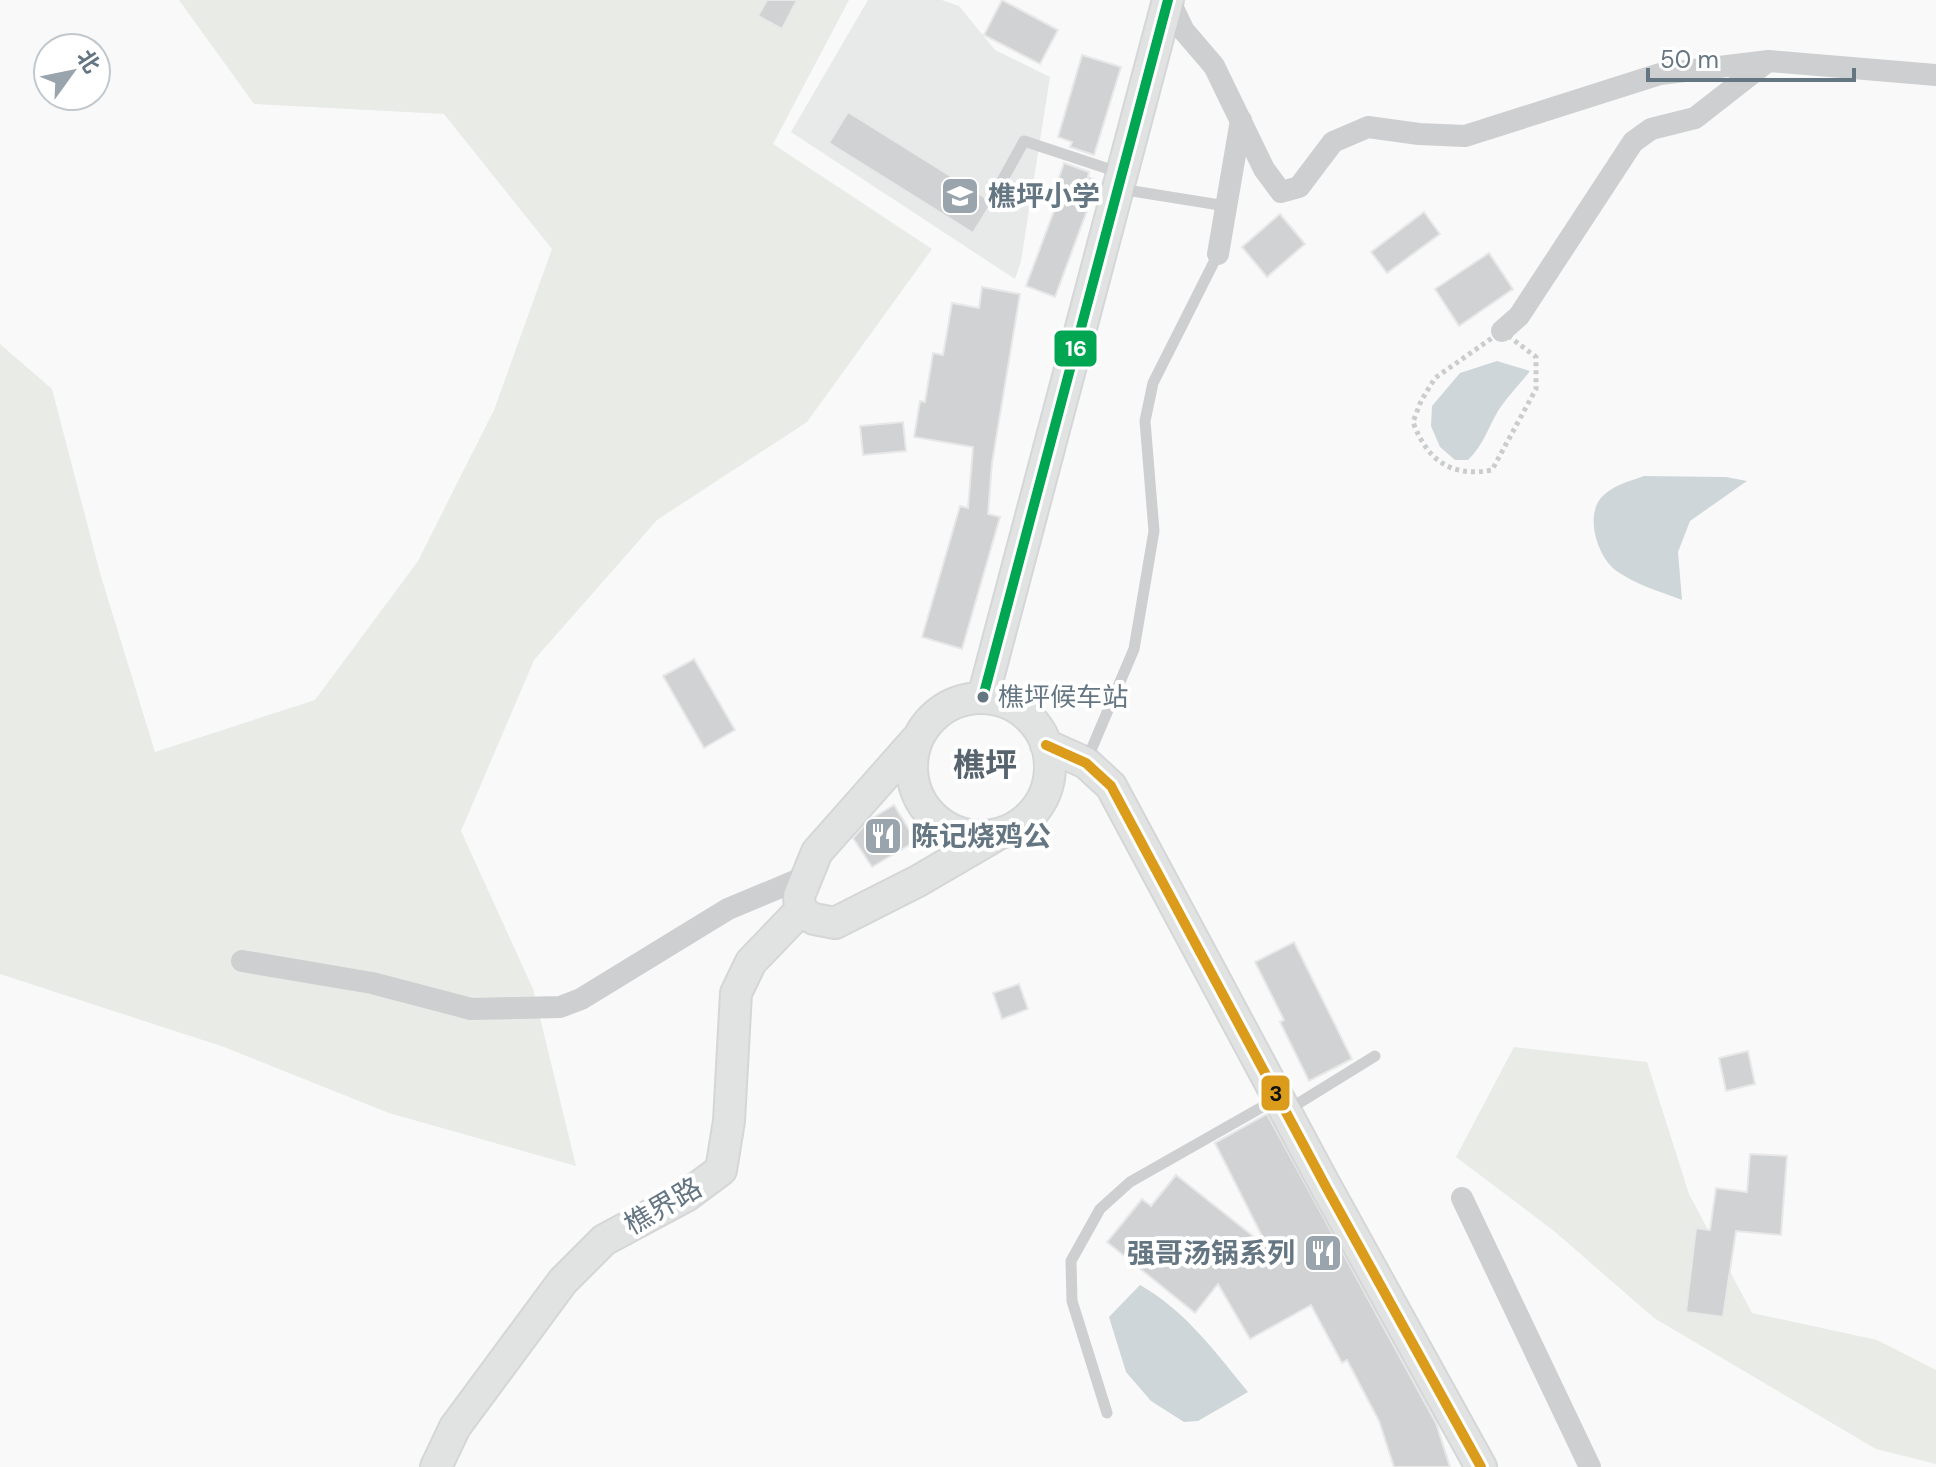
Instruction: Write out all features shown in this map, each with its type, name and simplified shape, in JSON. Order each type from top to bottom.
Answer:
[{"type":"street","points":[[1168,0],[1184,31],[1214,66],[1264,169],[1281,192],[1299,187],[1333,142],[1368,127],[1465,136],[1660,74],[1769,61],[1936,75]]},
{"type":"street","points":[[983,697],[1168,0]]},
{"type":"street","points":[[1502,331],[1519,316],[1633,142],[1651,129],[1695,118],[1769,61]]},
{"type":"street","points":[[1218,254],[1241,120]]},
{"type":"street","points":[[983,697],[999,700],[1022,711],[1039,729],[1050,761],[1050,778],[1037,809],[1025,821],[835,923],[814,919],[800,911],[799,896],[817,852],[936,713],[966,698],[983,697]]},
{"type":"street","points":[[916,740],[911,773],[922,805],[933,818],[962,834],[995,836]]},
{"type":"street","points":[[1046,745],[1086,763],[1111,786],[1481,1467]]},
{"type":"street","points":[[242,961],[372,983],[471,1009],[560,1007],[581,999],[728,909],[807,876]]},
{"type":"street","name":"樵界路","points":[[436,1467],[455,1427],[563,1281],[604,1240],[686,1196],[721,1170],[729,1121],[736,993],[751,962],[800,911]]},
{"type":"street","points":[[1462,1198],[1590,1467]]},
{"type":"lane","points":[[997,190],[1024,141],[1120,181],[1226,206]]},
{"type":"lane","points":[[1086,763],[1134,649],[1154,531],[1145,421],[1153,383],[1218,254]]},
{"type":"lane","points":[[1107,1413],[1072,1301],[1071,1261],[1100,1209],[1130,1182],[1375,1056]]},
{"type":"path","points":[[1502,331],[1536,357],[1536,389],[1492,470],[1470,474],[1431,457],[1421,444],[1413,422],[1435,378],[1502,331]]},
{"type":"shaded area","points":[[179,0],[849,0],[773,144],[932,249],[807,422],[657,520],[534,660],[461,831],[533,989],[576,1166],[389,1113],[224,1047],[0,974],[0,344],[52,389],[100,573],[155,752],[315,700],[418,561],[494,410],[552,249],[444,114],[254,104]]},
{"type":"shaded area","name":"樵坪小学","points":[[868,0],[942,0],[959,6],[995,50],[1050,77],[1021,261],[1015,279],[791,132]]},
{"type":"shaded area","points":[[1497,361],[1530,371],[1498,411],[1473,455],[1468,460],[1455,460],[1440,447],[1431,426],[1432,406],[1460,373]]},
{"type":"shaded area","points":[[1644,476],[1726,477],[1747,481],[1690,521],[1678,552],[1682,600],[1618,572],[1605,558],[1596,539],[1594,518],[1600,499],[1615,487]]},
{"type":"shaded area","points":[[1514,1047],[1647,1062],[1689,1194],[1752,1313],[1877,1340],[1936,1370],[1936,1464],[1876,1449],[1654,1318],[1554,1231],[1456,1157]]},
{"type":"shaded area","points":[[1140,1285],[1186,1320],[1248,1392],[1198,1421],[1184,1422],[1151,1401],[1126,1372],[1109,1317]]},
{"type":"building","points":[[767,0],[797,0],[782,29],[758,16]]},
{"type":"building","points":[[1002,0],[1058,30],[1040,64],[984,35]]},
{"type":"building","points":[[1082,55],[1121,67],[1094,155],[1070,147],[1072,142],[1058,137]]},
{"type":"building","points":[[848,112],[992,202],[973,233],[829,143]]},
{"type":"building","points":[[1064,163],[1089,172],[1088,177],[1098,181],[1055,297],[1026,286],[1058,200],[1052,198]]},
{"type":"building","points":[[1424,212],[1440,234],[1387,273],[1371,252]]},
{"type":"building","points":[[1280,214],[1305,244],[1267,277],[1242,247]]},
{"type":"building","points":[[1489,253],[1513,289],[1459,326],[1435,289]]},
{"type":"building","points":[[982,287],[1020,294],[992,463],[988,514],[1000,517],[962,649],[922,637],[960,506],[968,508],[973,447],[914,437],[920,401],[925,402],[933,353],[943,355],[952,303],[979,308]]},
{"type":"building","points":[[903,422],[906,451],[863,455],[860,426]]},
{"type":"building","points":[[694,659],[735,730],[704,748],[663,676]]},
{"type":"building","name":"陈记烧鸡公","points":[[894,805],[916,841],[872,867],[853,838],[869,820]]},
{"type":"building","points":[[1294,942],[1352,1059],[1309,1081],[1280,1022],[1284,1020],[1255,962]]},
{"type":"building","points":[[1019,984],[1028,1009],[1002,1019],[993,993]]},
{"type":"building","points":[[1748,1051],[1755,1084],[1726,1091],[1719,1058]]},
{"type":"building","points":[[1267,1114],[1436,1423],[1450,1467],[1394,1467],[1379,1421],[1347,1360],[1342,1363],[1311,1305],[1250,1339],[1218,1284],[1195,1313],[1107,1242],[1142,1199],[1151,1206],[1176,1175],[1268,1248],[1215,1143]]},
{"type":"building","points":[[1750,1154],[1787,1156],[1781,1235],[1736,1231],[1723,1317],[1686,1312],[1696,1228],[1710,1230],[1716,1188],[1747,1192]]},
{"type":"transit line","name":"16","points":[[983,697],[1168,0]]},
{"type":"transit line","name":"3","points":[[1046,745],[1086,763],[1111,786],[1325,1185],[1481,1467]]},
{"type":"place","name":"樵坪小学","points":[[960,196]]},
{"type":"place","name":"樵坪候车站","points":[[983,697]]},
{"type":"place","name":"陈记烧鸡公","points":[[883,836]]},
{"type":"place","name":"强哥汤锅系列","points":[[1323,1253]]},
{"type":"district","name":"樵坪","points":[[985,765]]}]
